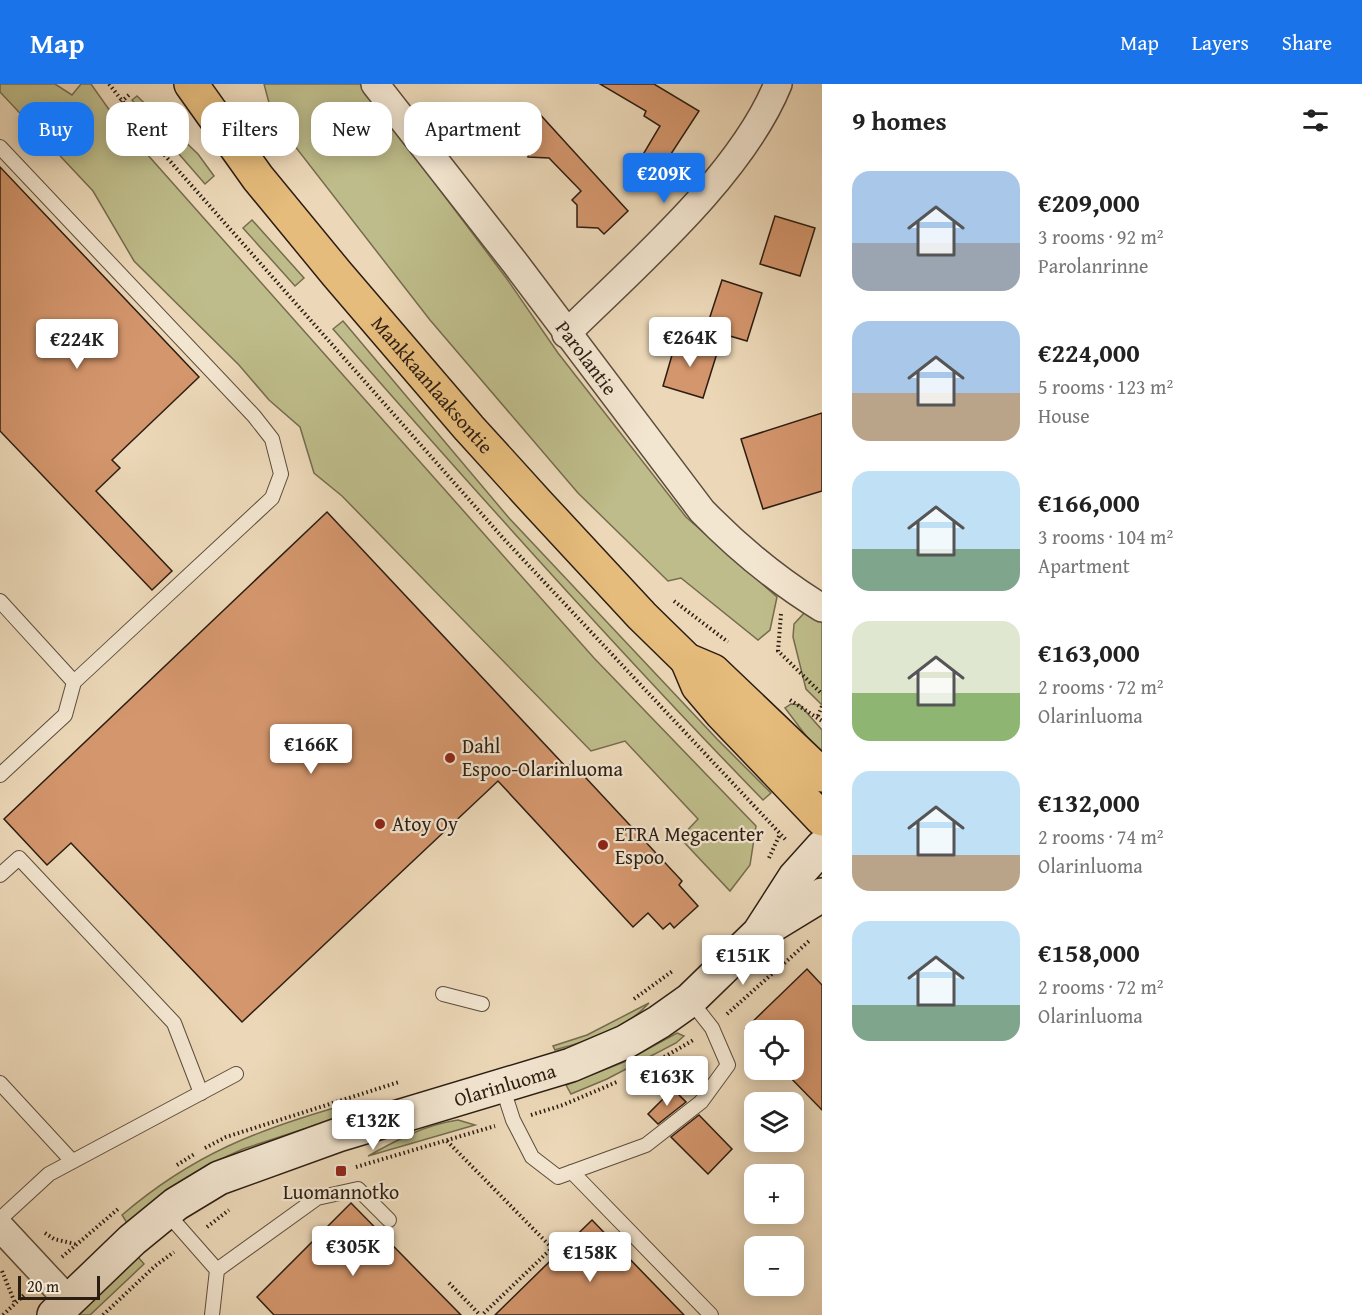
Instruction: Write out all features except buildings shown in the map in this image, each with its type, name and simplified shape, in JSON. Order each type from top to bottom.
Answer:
[{"type":"main road","name":"Mankkaanlaaksontie","points":[[189,87],[258,178],[469,428],[642,616],[687,660],[713,671],[822,775]]},
{"type":"main road","name":"Mankkaanlaaksontie","points":[[687,660],[698,686],[721,714],[822,819]]},
{"type":"main road","name":"Olarinluoma","points":[[759,933],[795,877],[822,847]]},
{"type":"main road","name":"Olarinluoma","points":[[61,1308],[166,1212],[219,1178],[338,1135],[572,1065],[625,1042],[690,1000],[759,933],[822,895]]},
{"type":"street","name":"Parolantie","points":[[375,84],[515,263],[566,334],[702,511],[729,539],[792,589],[822,608]]},
{"type":"street","points":[[566,334],[719,179],[769,108],[778,84]]},
{"type":"street","points":[[0,1227],[61,1308]]},
{"type":"lane","points":[[0,147],[254,416],[272,439],[281,474],[272,498],[74,682],[65,715],[0,775]]},
{"type":"lane","points":[[0,601],[74,682]]},
{"type":"lane","points":[[0,875],[19,858],[174,1023],[201,1093]]},
{"type":"lane","points":[[443,994],[482,1004]]},
{"type":"lane","points":[[502,1086],[513,1120],[532,1157],[558,1177],[646,1145],[701,1102],[728,1065],[712,1028],[690,1000]]},
{"type":"lane","points":[[0,1219],[49,1174],[236,1074]]},
{"type":"lane","points":[[0,1083],[72,1161]]},
{"type":"lane","points":[[572,1172],[711,1315]]},
{"type":"lane","points":[[217,1270],[317,1198],[358,1189],[389,1220]]},
{"type":"lane","points":[[166,1212],[217,1270],[212,1315]]},
{"type":"path","points":[[109,84],[122,102],[130,94]]},
{"type":"path","points":[[169,156],[503,538],[780,834],[766,864]]},
{"type":"path","points":[[664,595],[731,645]]},
{"type":"path","points":[[782,612],[778,651],[822,694]]},
{"type":"path","points":[[789,699],[818,716],[822,721]]},
{"type":"path","points":[[818,716],[822,706]]},
{"type":"path","points":[[629,1002],[683,964]]},
{"type":"path","points":[[168,1171],[226,1137],[406,1080]]},
{"type":"path","points":[[447,1141],[552,1248],[481,1315],[449,1283]]},
{"type":"path","points":[[109,1216],[126,1203]]},
{"type":"path","points":[[0,1268],[15,1303]]},
{"type":"shaded area","points":[[0,84],[55,84],[72,95],[81,84],[91,84],[106,105],[106,156],[149,156],[594,658],[756,826],[750,865],[730,891],[680,838],[698,819],[625,741],[591,751],[342,496],[314,473],[300,427],[269,400],[239,365],[134,261],[93,191],[60,156],[94,156],[94,102],[18,102],[18,111],[0,92]]},
{"type":"shaded area","points":[[264,84],[360,84],[374,102],[311,102],[311,156],[392,156],[392,126],[404,142],[404,156],[414,156],[507,279],[558,353],[686,517],[777,597],[770,630],[758,640],[681,578],[668,581],[578,493],[430,320],[299,151],[299,102],[269,102]]},
{"type":"shaded area","points":[[137,96],[143,102],[134,102],[132,100]]},
{"type":"shaded area","points":[[189,145],[214,176],[205,184],[181,156],[189,156]]},
{"type":"shaded area","points":[[252,220],[304,278],[295,286],[243,228]]},
{"type":"shaded area","points":[[343,321],[509,518],[717,739],[771,793],[763,800],[545,568],[333,329]]},
{"type":"shaded area","points":[[807,610],[822,618],[822,705],[806,689],[793,637],[794,624]]},
{"type":"shaded area","points":[[791,704],[800,705],[822,730],[822,757],[785,708]]},
{"type":"shaded area","points":[[649,1003],[629,1021],[617,1028],[555,1050],[553,1046],[587,1035]]},
{"type":"shaded area","points":[[677,1033],[684,1036],[676,1043],[607,1079],[571,1094],[566,1085],[624,1062]]},
{"type":"shaded area","points":[[348,1104],[334,1119],[243,1149],[208,1165],[127,1223],[122,1215],[175,1175],[228,1146],[285,1123]]},
{"type":"shaded area","points":[[458,1120],[475,1125],[368,1156],[422,1129]]},
{"type":"shaded area","points":[[138,1257],[144,1264],[90,1315],[77,1315]]},
{"type":"place","name":"Dahl Espoo-Olarinluoma","points":[[450,758]]},
{"type":"place","name":"Atoy Oy","points":[[380,824]]},
{"type":"place","name":"ETRA Megacenter Espoo","points":[[603,845]]},
{"type":"place","name":"Luomannotko","points":[[341,1171]]}]
